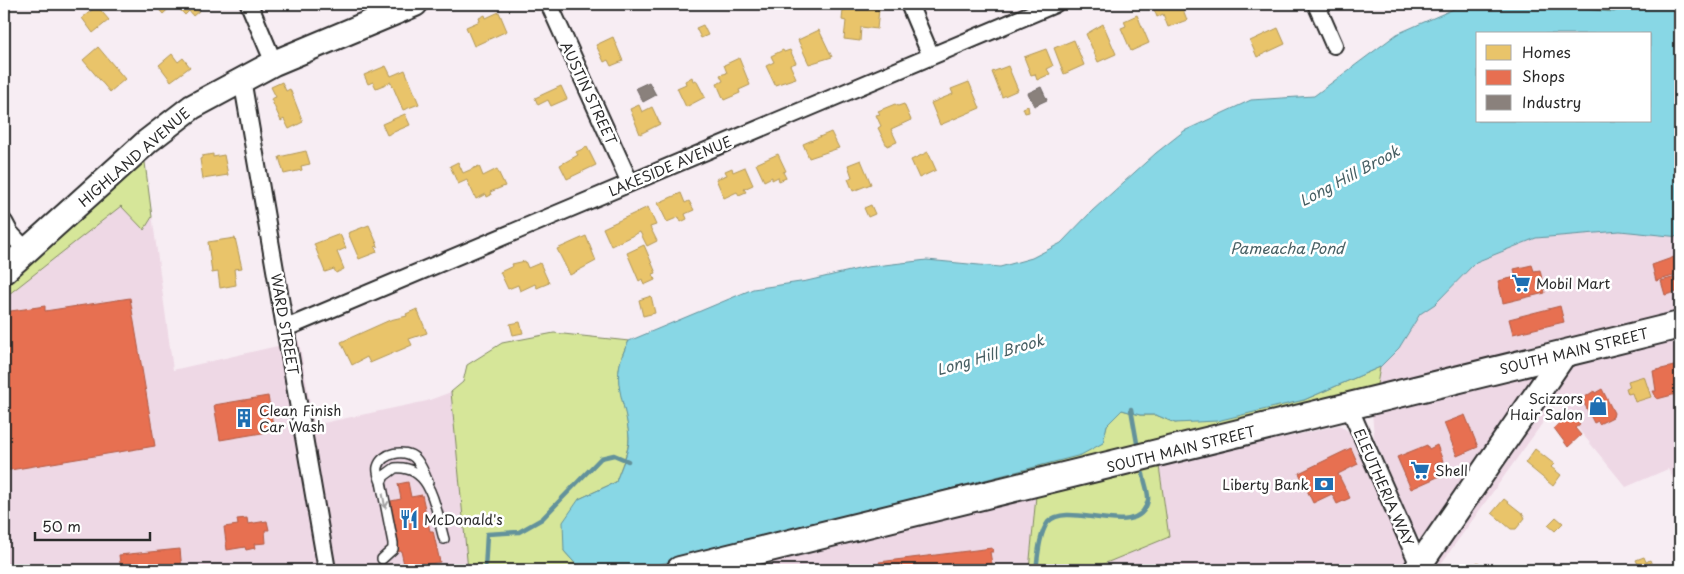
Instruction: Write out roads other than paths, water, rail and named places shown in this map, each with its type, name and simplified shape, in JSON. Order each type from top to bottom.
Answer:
[{"type":"main road","name":"SOUTH MAIN STREET","points":[[680,570],[1680,325]]},
{"type":"street","points":[[249,4],[274,63]]},
{"type":"street","name":"HIGHLAND AVENUE","points":[[4,271],[170,123],[242,79],[274,63],[415,4]]},
{"type":"street","name":"AUSTIN STREET","points":[[548,4],[630,183]]},
{"type":"street","points":[[909,4],[931,56]]},
{"type":"street","name":"LAKESIDE AVENUE","points":[[286,328],[1055,4]]},
{"type":"street","points":[[1316,4],[1334,45]]},
{"type":"street","name":"WARD STREET","points":[[242,79],[327,570]]},
{"type":"street","points":[[4,222],[10,233],[27,251]]},
{"type":"street","points":[[1419,569],[1565,353]]},
{"type":"street","name":"ELEUTHERIA WAY","points":[[1349,407],[1419,569]]},
{"type":"lane","points":[[382,559],[393,549],[393,542],[378,467],[381,461],[392,454],[406,453],[413,456],[421,466],[430,487],[444,539]]},
{"type":"lane","points":[[381,482],[392,470],[403,468],[411,470],[425,480],[430,487]]},
{"type":"water","name":"Pameacha Pond","points":[[1465,4],[1565,4],[1574,8],[1614,12],[1631,4],[1680,4],[1680,237],[1620,231],[1536,238],[1476,262],[1435,304],[1420,314],[1399,348],[1380,367],[1304,400],[1217,421],[1175,423],[1156,415],[1140,415],[1122,410],[1107,425],[1103,443],[1081,455],[637,570],[581,570],[564,551],[563,522],[579,499],[616,482],[626,454],[629,437],[620,389],[619,367],[629,341],[753,289],[807,281],[867,267],[927,260],[1000,267],[1032,258],[1061,243],[1092,211],[1156,153],[1184,131],[1251,100],[1314,96],[1397,34]]},
{"type":"waterway","points":[[1131,409],[1137,443]]},
{"type":"waterway","name":"Long Hill Brook","points":[[485,570],[487,534],[519,532],[542,519],[601,458],[614,455],[628,461]]},
{"type":"waterway","points":[[1036,570],[1039,545],[1048,522],[1058,516],[1071,515],[1118,520],[1132,518],[1142,512],[1148,500],[1143,474]]},
{"type":"place","name":"Mobil Mart","points":[[1521,283]]},
{"type":"place","name":"Scizzors Hair Salon","points":[[1598,406]]},
{"type":"place","name":"Clean Finish Car Wash","points":[[244,418]]},
{"type":"place","name":"Shell","points":[[1420,470]]},
{"type":"place","name":"Liberty Bank","points":[[1324,484]]},
{"type":"place","name":"McDonald's","points":[[409,519]]}]
